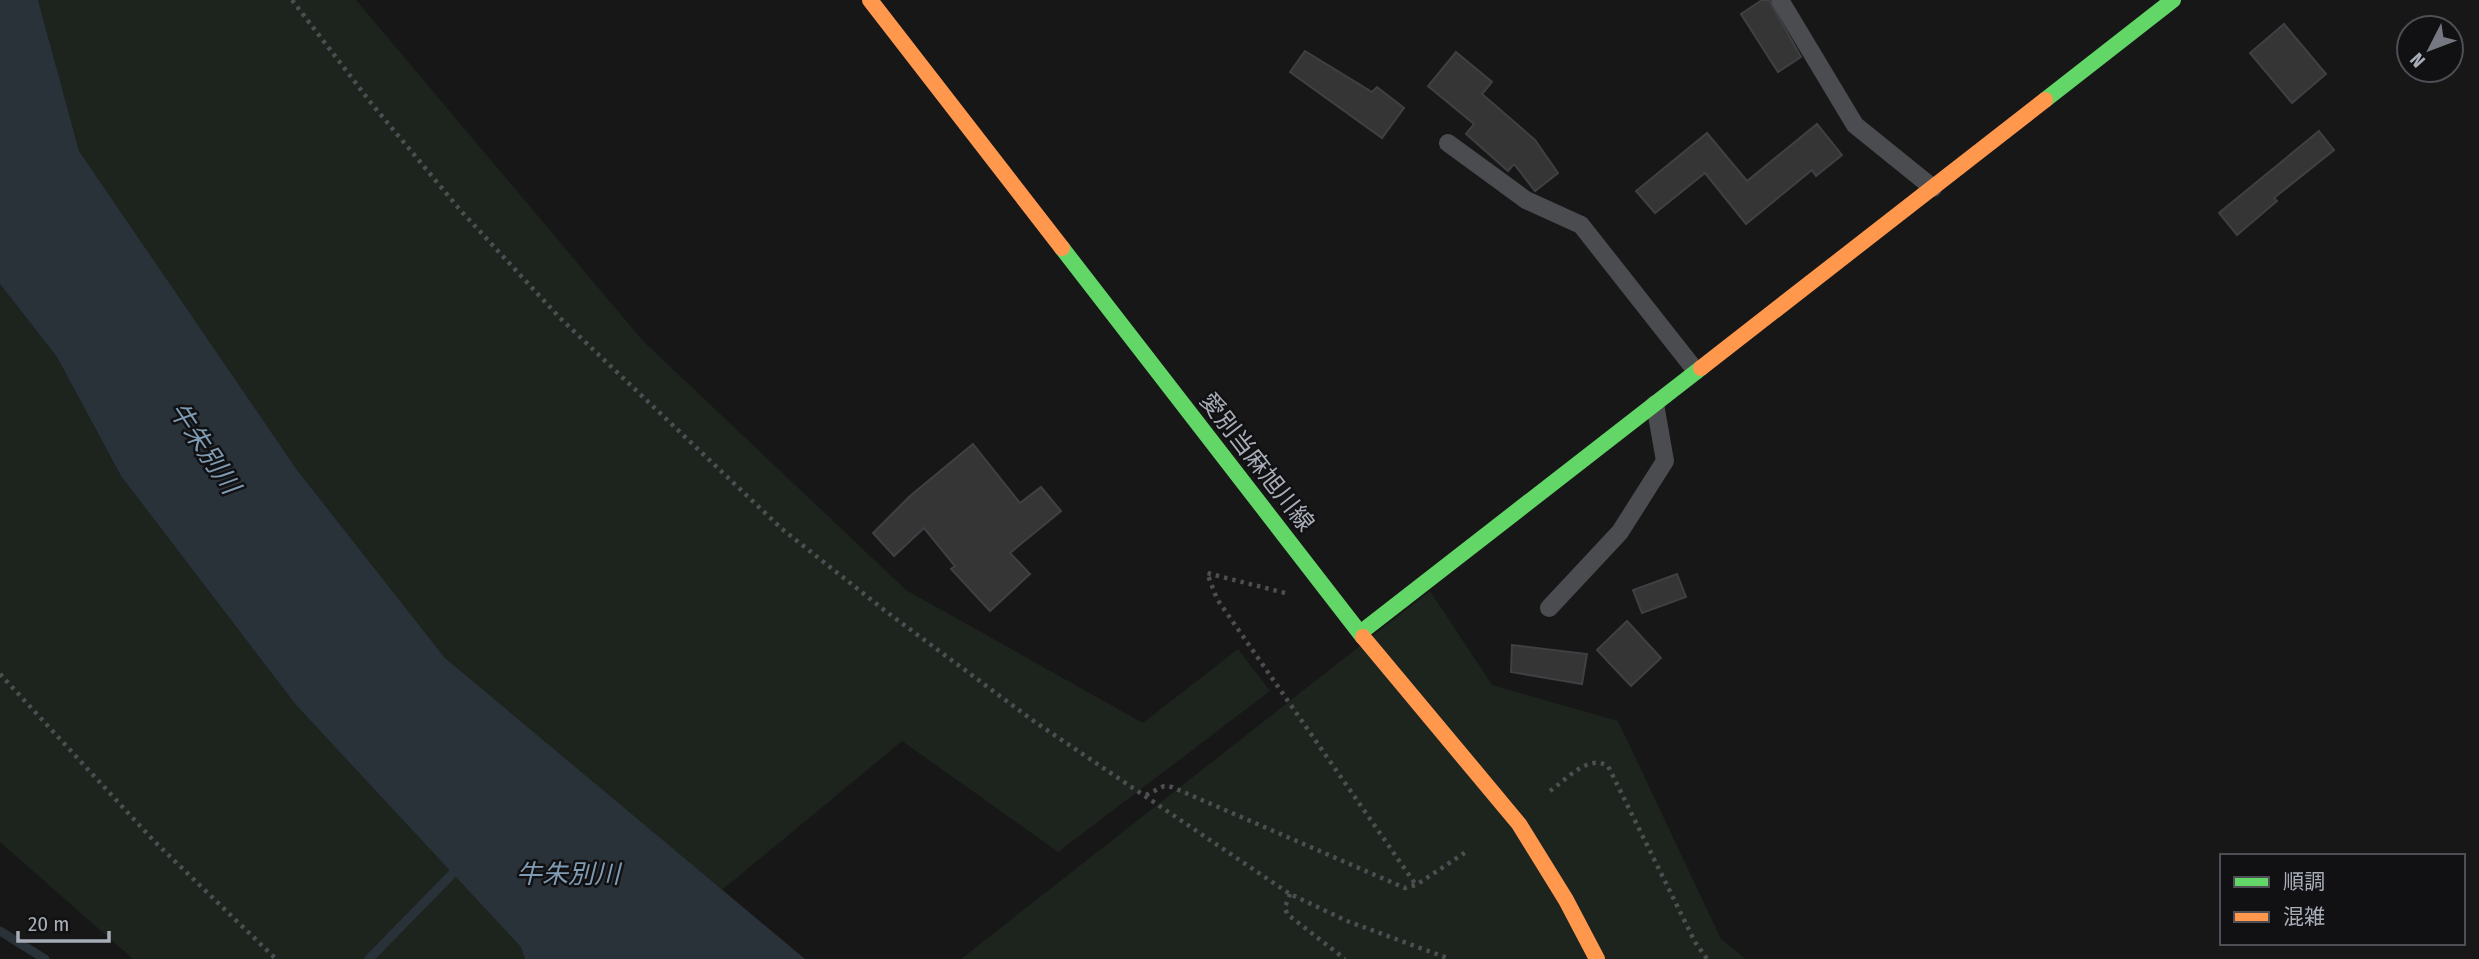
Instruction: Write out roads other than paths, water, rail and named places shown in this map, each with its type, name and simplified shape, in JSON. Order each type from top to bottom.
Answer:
[{"type":"main road","name":"愛別当麻旭川線","points":[[870,0],[1360,633],[1519,824],[1597,959]]},
{"type":"main road","points":[[1360,633],[2173,0]]},
{"type":"lane","points":[[1780,0],[1855,125],[1933,188]]},
{"type":"lane","points":[[1448,143],[1526,200],[1581,225],[1696,371]]},
{"type":"lane","points":[[1549,608],[1620,531],[1665,461],[1655,404]]},
{"type":"water","name":"牛朱別川","points":[[0,0],[38,0],[79,151],[297,470],[445,658],[805,959],[525,959],[521,947],[296,705],[121,476],[57,357],[0,284]]},
{"type":"waterway","points":[[369,959],[461,865]]},
{"type":"waterway","points":[[0,931],[45,959]]}]
